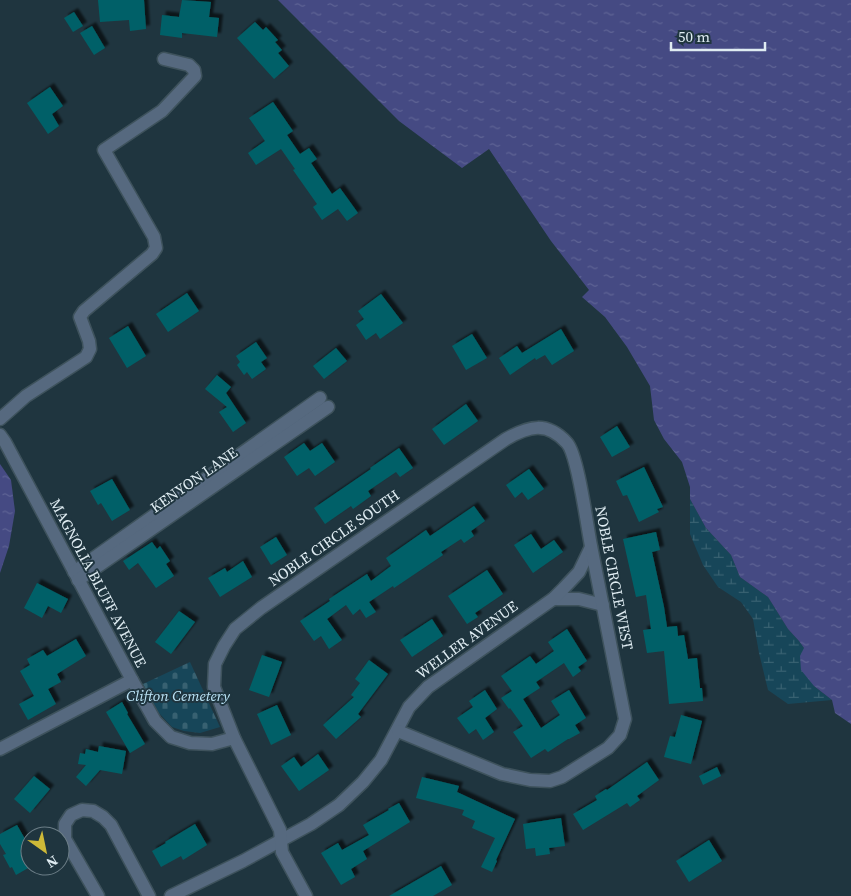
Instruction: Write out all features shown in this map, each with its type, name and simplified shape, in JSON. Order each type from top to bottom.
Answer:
[{"type":"street","points":[[0,419],[26,396],[86,357],[90,350],[89,341],[80,317],[84,311],[152,254],[156,248],[154,237],[104,150],[162,111],[195,76],[194,70],[189,65],[164,59]]},
{"type":"street","points":[[76,576],[324,402]]},
{"type":"street","name":"NOBLE CIRCLE SOUTH","points":[[306,896],[282,852],[280,830],[234,738],[214,687],[216,664],[224,646],[235,629],[261,608],[506,439],[521,430],[539,427],[556,432]]},
{"type":"street","name":"NOBLE CIRCLE WEST","points":[[398,731],[502,774],[530,780],[550,781],[562,777],[608,748],[620,735],[625,719],[576,464],[569,444],[556,432]]},
{"type":"street","name":"MAGNOLIA BLUFF AVENUE","points":[[0,435],[156,721],[171,737],[190,743],[212,744],[234,738]]},
{"type":"street","name":"WELLER AVENUE","points":[[171,896],[242,862],[311,824],[339,805],[363,782],[381,760],[409,707],[428,687],[553,599],[579,572],[591,547]]},
{"type":"street","points":[[553,599],[579,599],[603,605]]},
{"type":"street","points":[[0,749],[132,680]]},
{"type":"street","points":[[98,896],[65,838],[65,824],[71,815],[82,810],[93,811],[112,825],[149,896]]},
{"type":"green space","points":[[690,499],[706,528],[731,555],[740,577],[768,597],[788,629],[804,648],[814,686],[832,700],[788,704],[768,690],[753,619],[741,602],[718,587],[703,565],[690,534]]},
{"type":"green space","name":"Clifton Cemetery","points":[[190,662],[220,727],[200,733],[172,727],[158,712],[143,684]]},
{"type":"water","points":[[278,0],[851,0],[851,724],[835,713],[832,700],[814,686],[801,670],[800,656],[804,648],[788,629],[768,597],[740,577],[731,555],[706,528],[690,499],[690,487],[682,462],[664,439],[654,420],[650,386],[627,347],[605,317],[582,297],[589,290],[551,241],[489,149],[462,168],[399,121]]},
{"type":"water","points":[[0,464],[11,480],[15,511],[9,546],[0,573]]},
{"type":"building","points":[[98,0],[144,0],[146,29],[130,31],[129,20],[100,22]]},
{"type":"building","points":[[182,0],[211,2],[209,17],[219,18],[217,37],[182,33],[182,38],[160,35],[162,15],[179,17]]},
{"type":"building","points":[[74,12],[83,26],[73,32],[64,18]]},
{"type":"building","points":[[255,22],[263,30],[266,27],[278,40],[275,42],[282,50],[278,53],[289,66],[274,79],[237,38]]},
{"type":"building","points":[[92,26],[105,48],[94,55],[80,33]]},
{"type":"building","points":[[50,87],[63,106],[52,114],[59,126],[48,134],[27,103]]},
{"type":"building","points":[[273,102],[293,131],[287,135],[300,154],[309,148],[317,159],[311,163],[332,194],[340,188],[358,213],[347,221],[338,209],[322,220],[313,207],[317,204],[281,149],[256,165],[248,153],[265,141],[249,118]]},
{"type":"building","points":[[187,293],[199,311],[168,332],[156,314]]},
{"type":"building","points":[[381,294],[403,323],[380,339],[376,333],[366,340],[356,325],[364,319],[358,311]]},
{"type":"building","points":[[128,326],[146,356],[127,368],[109,338]]},
{"type":"building","points":[[561,329],[574,351],[552,365],[545,355],[536,360],[535,358],[510,375],[499,358],[517,346],[522,353]]},
{"type":"building","points":[[472,334],[487,358],[466,370],[452,346]]},
{"type":"building","points":[[256,342],[267,358],[261,362],[266,369],[252,379],[247,372],[244,375],[237,365],[240,362],[236,356]]},
{"type":"building","points":[[336,348],[347,361],[324,379],[313,366]]},
{"type":"building","points":[[217,375],[231,387],[226,393],[246,423],[233,432],[219,412],[227,407],[205,389]]},
{"type":"building","points":[[466,404],[478,421],[444,445],[432,429]]},
{"type":"building","points":[[617,426],[630,447],[612,457],[600,437]]},
{"type":"building","points":[[304,443],[310,451],[322,443],[335,462],[315,476],[309,468],[297,476],[284,457]]},
{"type":"building","points":[[399,448],[413,468],[400,477],[396,472],[368,491],[371,496],[353,509],[351,506],[325,524],[314,508]]},
{"type":"building","points":[[644,467],[663,507],[657,509],[659,512],[639,522],[627,495],[623,496],[616,481]]},
{"type":"building","points":[[529,469],[544,489],[528,500],[522,492],[515,498],[506,485]]},
{"type":"building","points":[[112,479],[130,510],[112,521],[101,503],[98,505],[90,491]]},
{"type":"building","points":[[474,506],[485,521],[471,531],[474,536],[464,543],[461,539],[441,552],[443,555],[394,588],[393,586],[369,602],[376,612],[366,618],[360,609],[353,615],[346,605],[327,619],[342,640],[329,649],[321,636],[314,641],[300,621],[367,574],[371,581],[391,566],[386,558],[426,530],[430,536]]},
{"type":"building","points":[[656,532],[660,550],[652,552],[667,627],[677,626],[678,636],[684,635],[688,659],[697,658],[703,701],[669,704],[664,651],[647,653],[643,630],[651,629],[646,595],[636,597],[623,539]]},
{"type":"building","points":[[531,534],[541,549],[554,540],[563,552],[533,573],[514,545]]},
{"type":"building","points":[[276,537],[287,555],[271,565],[260,547]]},
{"type":"building","points":[[152,542],[157,549],[160,546],[170,561],[166,564],[174,576],[156,588],[138,563],[129,570],[123,561]]},
{"type":"building","points":[[243,561],[252,577],[220,597],[208,578],[225,568],[227,572]]},
{"type":"building","points":[[487,570],[503,594],[475,613],[478,617],[467,624],[448,596]]},
{"type":"building","points":[[37,583],[68,599],[61,613],[48,606],[42,618],[24,608]]},
{"type":"building","points":[[179,611],[195,622],[171,654],[155,642]]},
{"type":"building","points":[[432,619],[443,636],[412,657],[400,640]]},
{"type":"building","points":[[567,629],[587,661],[578,667],[581,671],[573,677],[564,663],[536,682],[540,688],[523,699],[541,728],[560,715],[551,701],[569,690],[586,718],[575,725],[580,733],[548,752],[545,749],[531,758],[513,732],[523,726],[501,698],[512,691],[501,676],[530,656],[536,664],[554,651],[548,642]]},
{"type":"building","points":[[76,639],[86,656],[57,674],[61,682],[48,689],[56,704],[28,720],[19,704],[34,696],[20,671],[30,665],[27,659],[43,650],[47,656]]},
{"type":"building","points":[[262,655],[282,662],[269,697],[249,690]]},
{"type":"building","points":[[369,660],[388,674],[358,714],[361,717],[336,739],[323,725],[354,697],[351,695],[360,683],[355,679]]},
{"type":"building","points":[[485,690],[497,709],[485,718],[494,732],[483,740],[476,729],[469,734],[457,718],[473,707],[469,701]]},
{"type":"building","points":[[122,702],[145,744],[130,753],[106,712]]},
{"type":"building","points":[[277,705],[291,735],[271,745],[257,714]]},
{"type":"building","points":[[681,715],[702,721],[691,764],[664,757],[670,736],[675,737]]},
{"type":"building","points":[[99,746],[126,751],[122,774],[100,770],[86,786],[76,777],[86,765],[78,764],[80,753],[85,754],[86,749],[98,752]]},
{"type":"building","points":[[318,754],[329,770],[299,791],[281,766],[294,757],[301,767]]},
{"type":"building","points":[[647,762],[659,780],[637,796],[640,800],[630,807],[627,803],[583,830],[573,814],[597,800],[595,796],[607,790]]},
{"type":"building","points":[[717,767],[721,776],[703,785],[699,776]]},
{"type":"building","points":[[34,776],[50,789],[30,813],[14,799]]},
{"type":"building","points":[[422,777],[459,786],[457,792],[515,819],[492,872],[481,867],[495,838],[472,828],[475,821],[462,815],[464,810],[416,798]]},
{"type":"building","points":[[399,803],[410,822],[363,851],[367,859],[351,869],[355,877],[341,885],[321,853],[338,843],[342,850],[369,835],[363,825]]},
{"type":"building","points":[[561,818],[565,846],[549,848],[550,854],[536,856],[535,848],[526,849],[523,824]]},
{"type":"building","points":[[195,824],[207,845],[183,860],[181,856],[161,867],[152,851]]},
{"type":"building","points":[[17,825],[20,830],[20,873],[16,875],[3,855],[6,854],[0,844],[0,834]]},
{"type":"building","points":[[709,840],[722,861],[689,882],[676,861]]},
{"type":"building","points":[[441,866],[452,885],[433,896],[389,896]]}]
